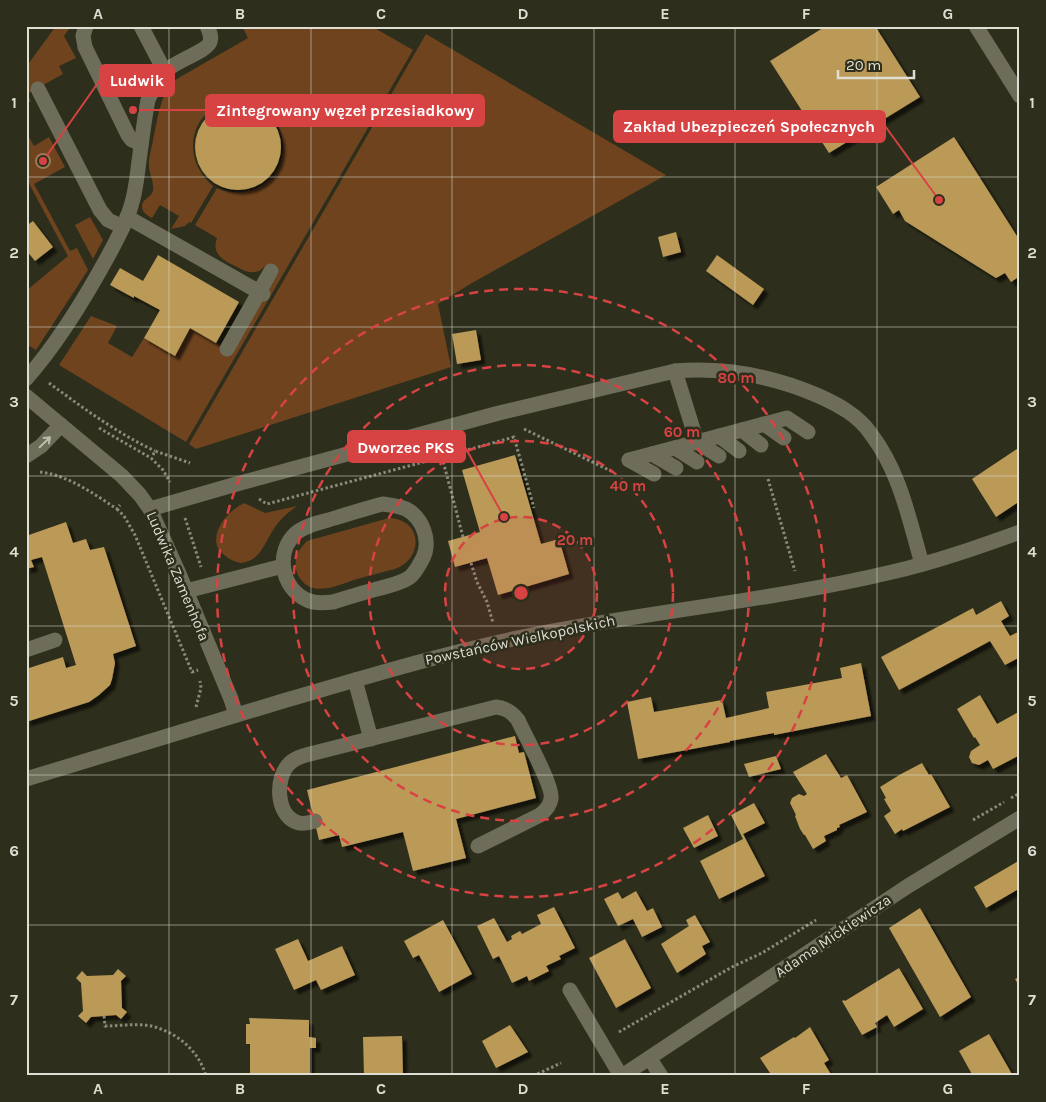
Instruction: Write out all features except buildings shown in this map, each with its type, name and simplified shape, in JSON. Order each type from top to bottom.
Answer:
[{"type":"street","points":[[86,26],[83,36],[85,47],[128,135],[132,140],[141,144]]},
{"type":"street","points":[[141,26],[165,72]]},
{"type":"street","points":[[30,374],[77,310],[102,266],[132,206],[148,100],[152,90],[165,72],[208,45],[211,36],[207,26]]},
{"type":"street","points":[[976,26],[1020,96]]},
{"type":"street","points":[[38,89],[100,210],[108,220],[125,222],[261,293]]},
{"type":"street","points":[[227,349],[261,293],[271,271]]},
{"type":"street","points":[[150,509],[499,413],[675,372],[718,370],[762,376],[807,391],[829,401],[862,423],[892,468],[903,495],[922,564]]},
{"type":"street","points":[[675,372],[698,442],[719,456]]},
{"type":"street","name":"Ludwika Zamenhofa","points":[[26,396],[132,486],[150,509],[186,591],[236,715]]},
{"type":"street","points":[[654,474],[629,460],[787,418],[808,432]]},
{"type":"street","points":[[764,424],[784,438]]},
{"type":"street","points":[[26,456],[41,446],[61,425]]},
{"type":"street","points":[[742,430],[761,444]]},
{"type":"street","points":[[719,436],[740,450]]},
{"type":"street","points":[[675,448],[697,462]]},
{"type":"street","points":[[652,454],[676,468]]},
{"type":"street","points":[[383,504],[406,509],[416,517],[423,528],[427,540],[425,553],[418,568],[410,576],[400,582],[333,602],[309,601],[299,595],[290,586],[283,566],[288,542],[297,532],[308,526],[383,504]]},
{"type":"street","name":"Powstańców Wielkopolskich","points":[[26,779],[417,662],[518,638],[866,578],[954,555],[1020,532]]},
{"type":"street","points":[[186,591],[283,566]]},
{"type":"street","points":[[26,650],[55,640]]},
{"type":"street","points":[[356,680],[371,739]]},
{"type":"street","points":[[315,821],[306,823],[295,822],[285,814],[280,798],[281,778],[284,770],[289,763],[297,758],[501,707],[513,714],[518,720],[550,786],[552,798],[546,810],[540,815],[478,846]]},
{"type":"street","name":"Adama Mickiewicza","points":[[622,1076],[908,886],[1020,818]]},
{"type":"street","points":[[570,990],[622,1076]]},
{"type":"street","points":[[650,1058],[661,1076]]},
{"type":"path","points":[[30,374],[44,379],[96,416],[154,453],[190,463]]},
{"type":"path","points":[[520,429],[529,431],[618,475]]},
{"type":"path","points":[[515,431],[514,437],[534,508]]},
{"type":"path","points":[[258,498],[267,504],[514,437]]},
{"type":"path","points":[[442,457],[463,537]]},
{"type":"path","points":[[36,472],[64,479],[90,492],[117,509],[124,516],[135,535],[192,672],[198,670],[201,688],[196,709]]},
{"type":"path","points":[[768,479],[796,574]]},
{"type":"path","points":[[117,509],[120,505]]},
{"type":"path","points":[[471,563],[477,582],[487,602],[494,626]]},
{"type":"path","points":[[971,821],[1020,793]]},
{"type":"path","points":[[614,1034],[732,967],[762,953],[819,918]]},
{"type":"path","points":[[104,1016],[105,1026],[139,1025],[152,1027],[176,1036],[194,1052],[200,1060],[206,1076]]},
{"type":"path","points":[[533,1076],[561,1063]]},
{"type":"shaded area","points":[[56,26],[71,26],[64,36],[76,58],[59,66],[63,74],[27,94],[31,101],[26,104],[26,67]]},
{"type":"shaded area","points":[[242,26],[371,26],[413,50],[186,442],[59,365],[91,316],[117,326],[108,343],[132,357],[144,338],[175,355],[190,328],[232,352],[278,274],[265,266],[257,271],[246,271],[226,261],[217,252],[217,238],[195,225],[217,188],[240,192],[251,190],[261,186],[277,171],[283,148],[279,129],[270,115],[255,106],[239,103],[222,105],[208,113],[197,126],[193,146],[194,158],[201,173],[213,186],[191,223],[189,222],[185,226],[171,229],[179,216],[160,205],[152,218],[142,208],[143,202],[152,192],[153,183],[149,157],[162,100],[175,80],[248,38]]},
{"type":"shaded area","points":[[426,34],[666,175],[472,283],[438,304],[451,367],[196,449],[189,444]]},
{"type":"shaded area","points":[[26,132],[34,146],[49,137],[65,167],[34,184],[70,251],[77,248],[88,270],[36,350],[26,344],[26,291],[68,256],[26,178]]},
{"type":"shaded area","points":[[90,217],[103,240],[93,259],[75,225]]},
{"type":"shaded area","points":[[244,503],[265,513],[297,506],[277,524],[257,556],[252,560],[242,563],[224,555],[217,546],[216,539],[223,520]]},
{"type":"shaded area","points":[[389,518],[400,520],[408,525],[416,540],[411,557],[405,564],[395,569],[335,587],[321,589],[308,586],[299,577],[296,569],[296,557],[307,541]]},
{"type":"place","name":"Zintegrowany węzeł przesiadkowy","points":[[133,110]]},
{"type":"place","name":"Ludwik","points":[[43,161]]},
{"type":"place","name":"Zakład Ubezpieczeń Społecznych","points":[[939,200]]},
{"type":"place","name":"Dworzec PKS","points":[[504,517]]}]
